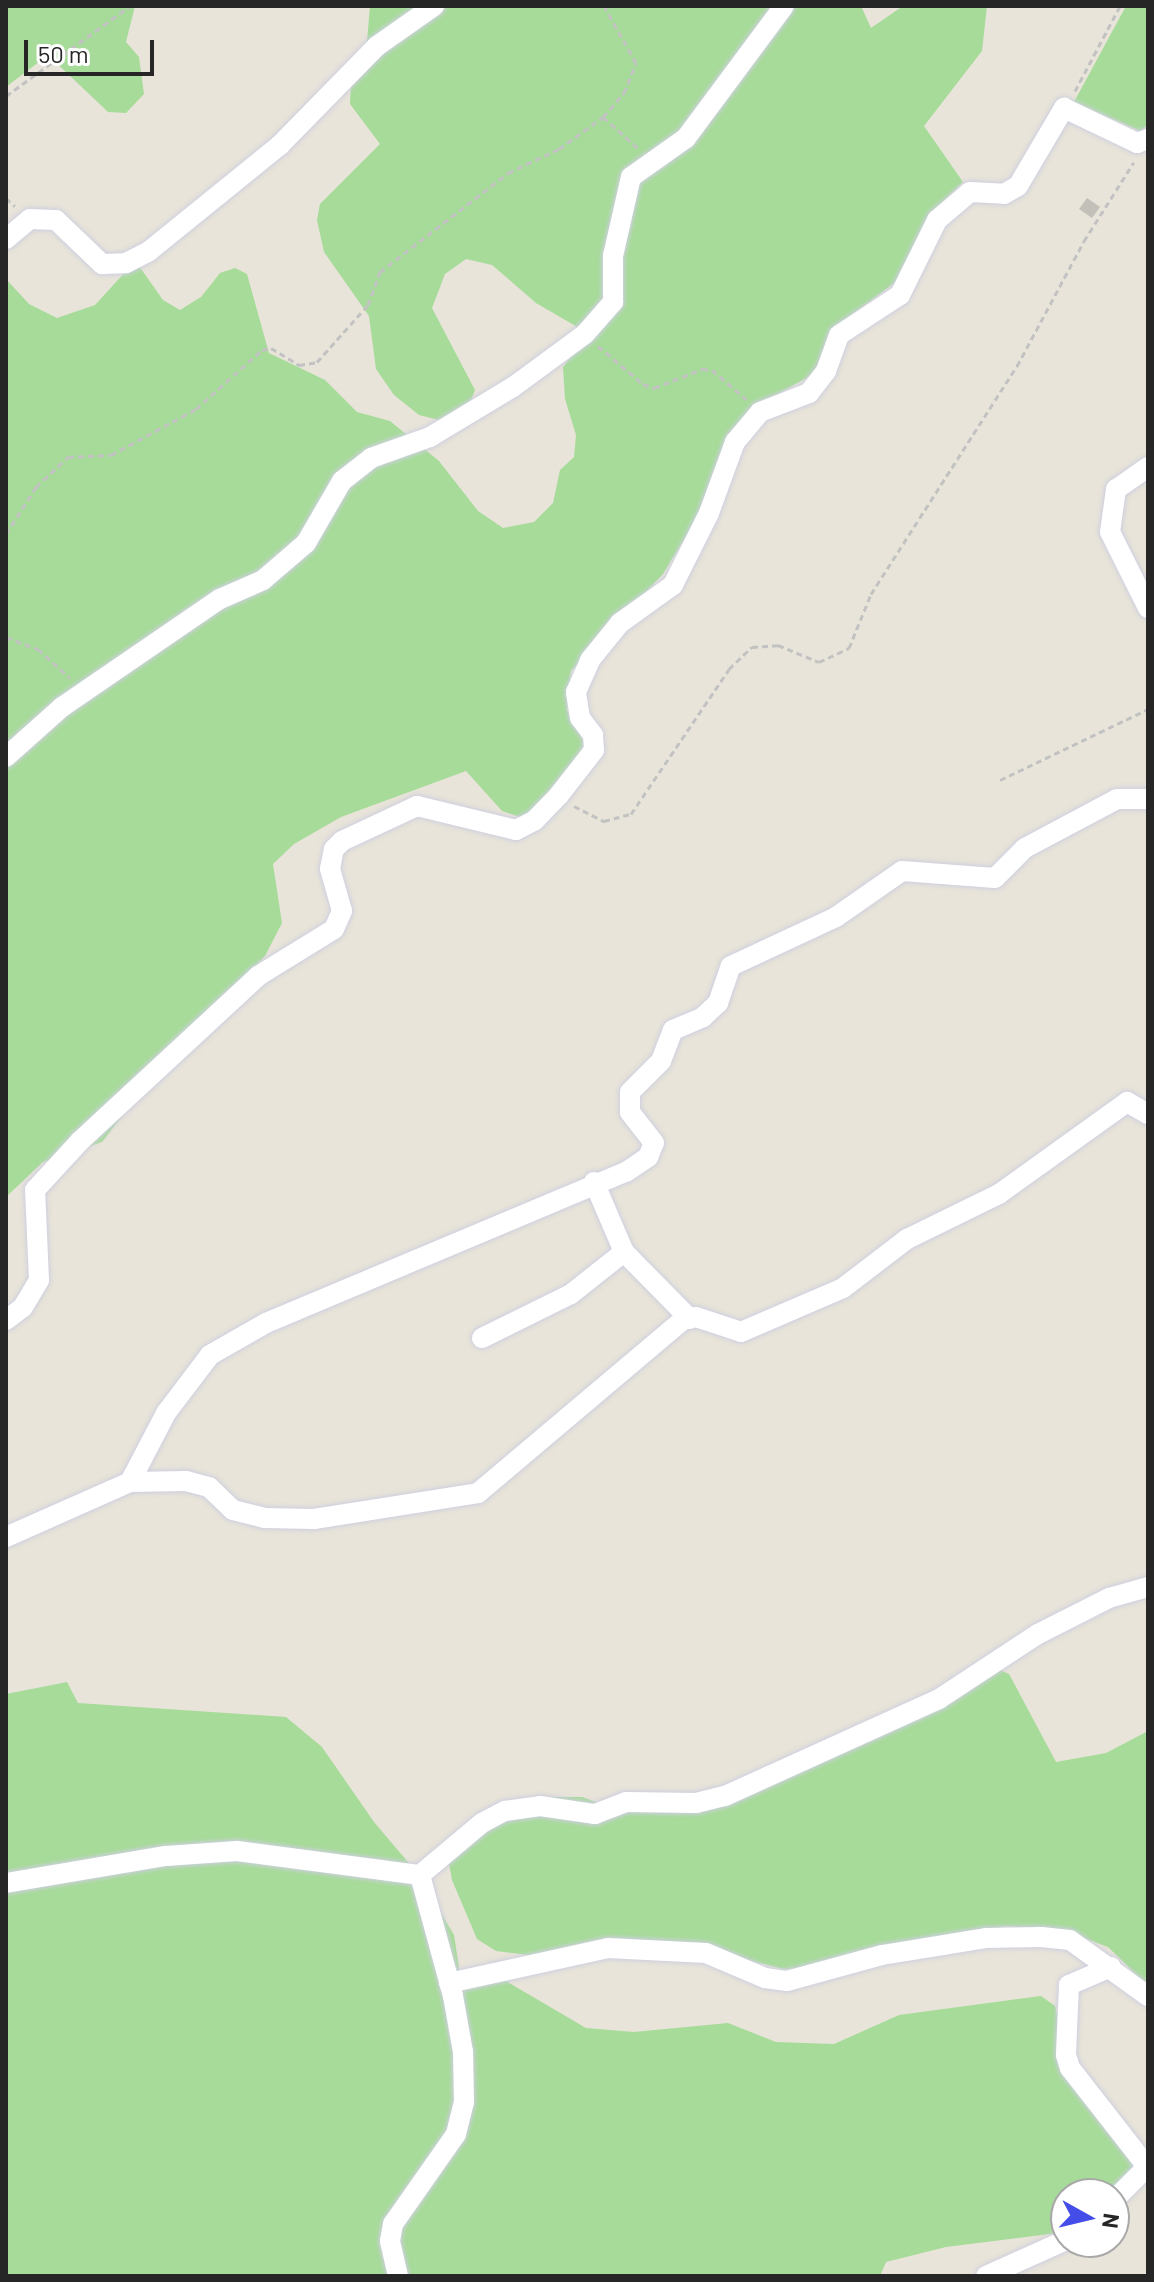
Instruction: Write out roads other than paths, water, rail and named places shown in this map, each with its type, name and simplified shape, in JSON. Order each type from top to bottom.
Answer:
[{"type":"street","points":[[6,239],[30,219],[56,220],[102,264],[126,263],[148,252],[279,146],[377,46],[434,6]]},
{"type":"street","points":[[6,757],[84,692],[220,599],[263,580],[306,543],[342,481],[371,458],[430,437],[513,387],[585,334],[613,302],[613,256],[625,192],[631,177],[650,160],[686,138],[784,6]]},
{"type":"street","points":[[6,1320],[23,1307],[39,1280],[35,1190],[80,1141],[258,976],[334,929],[342,911],[330,869],[342,841],[417,806],[516,830],[534,821],[559,795],[594,750],[593,735],[580,718],[576,692],[590,660],[620,623],[673,585],[709,513],[735,442],[760,412],[809,393],[826,371],[839,335],[900,295],[937,220],[970,192],[1004,194],[1018,186],[1064,108],[1142,141]]},
{"type":"street","points":[[1148,467],[1116,489],[1110,532],[1148,608]]},
{"type":"street","points":[[130,1482],[166,1413],[210,1355],[280,1317],[594,1182],[626,1172],[648,1157],[654,1143],[630,1112],[630,1092],[661,1061],[673,1030],[703,1017],[718,1003],[731,966],[836,917],[902,871],[995,878],[1025,848],[1117,799],[1148,799]]},
{"type":"street","points":[[594,1182],[624,1252],[690,1319],[741,1332],[843,1288],[907,1239],[999,1194],[1127,1102],[1148,1114]]},
{"type":"street","points":[[482,1338],[571,1294],[624,1252]]},
{"type":"street","points":[[6,1537],[130,1482],[186,1481],[209,1487],[233,1510],[264,1518],[314,1519],[478,1493],[592,1393],[690,1319]]},
{"type":"street","points":[[6,1883],[166,1856],[237,1851],[420,1875],[482,1823],[505,1811],[540,1806],[595,1814],[626,1802],[696,1803],[725,1796],[939,1699],[1038,1634],[1109,1598],[1148,1587]]},
{"type":"street","points":[[398,2276],[390,2241],[393,2224],[456,2134],[464,2102],[463,2052],[451,1989],[420,1875]]},
{"type":"street","points":[[451,1989],[608,1948],[706,1953],[765,1978],[787,1981],[882,1955],[999,1938],[1070,1940],[1148,1996]]},
{"type":"street","points":[[1111,1967],[1069,1985],[1066,2055],[1070,2068],[1148,2167],[1130,2184]]},
{"type":"street","points":[[986,2276],[1050,2247]]}]
